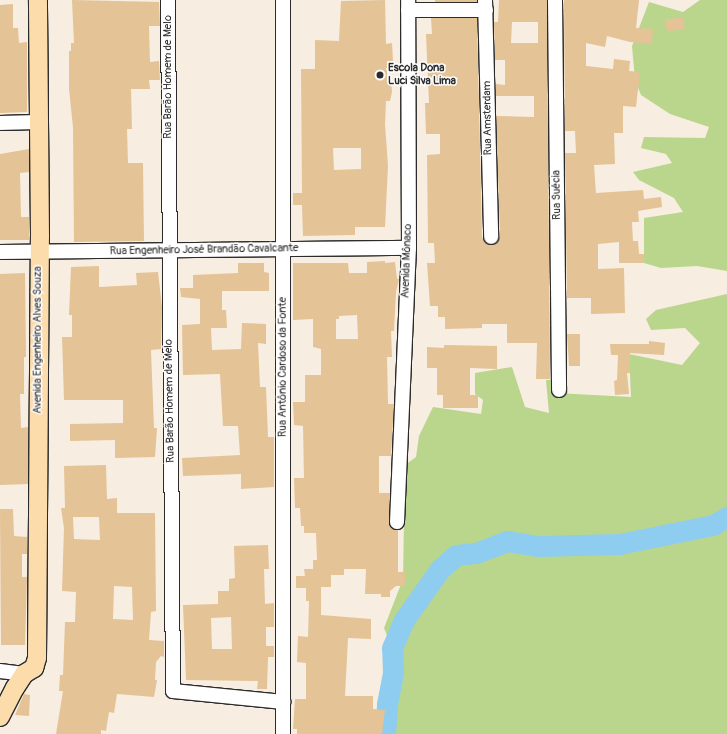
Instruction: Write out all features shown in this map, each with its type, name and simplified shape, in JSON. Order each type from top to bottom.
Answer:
[{"type":"main road","name":"Avenida Engenheiro Alves Souza","points":[[0,717],[24,674],[34,668],[38,658],[40,122],[38,0]]},
{"type":"street","name":"Rua Barão Homem de Melo","points":[[168,0],[168,250],[173,690],[283,702]]},
{"type":"street","name":"Rua Antônio Cardoso da Fonte","points":[[283,0],[283,734]]},
{"type":"street","name":"Rua Suécia","points":[[555,0],[559,390]]},
{"type":"street","points":[[408,5],[486,5]]},
{"type":"street","name":"Avenida Mônaco","points":[[397,522],[409,248],[408,5]]},
{"type":"street","name":"Rua Amsterdam","points":[[486,5],[491,237]]},
{"type":"street","points":[[0,123],[40,122]]},
{"type":"street","name":"Rua Engenheiro José Brandão Cavalcante","points":[[0,252],[409,248]]},
{"type":"street","points":[[0,671],[24,674]]},
{"type":"green space","points":[[700,0],[727,0],[727,271],[697,266],[661,268],[644,263],[644,218],[683,212],[674,198],[639,180],[633,172],[672,163],[666,154],[641,148],[644,137],[705,138],[709,127],[670,114],[641,95],[635,80],[632,46],[649,2],[683,12]]},
{"type":"green space","points":[[727,294],[727,734],[385,734],[387,704],[393,672],[392,648],[384,628],[403,579],[405,465],[416,457],[419,436],[433,407],[481,414],[483,400],[475,394],[475,373],[512,367],[525,407],[549,413],[546,380],[554,380],[556,393],[631,397],[629,354],[682,365],[700,343],[685,328],[651,330],[646,319],[656,310]]},
{"type":"building","points":[[72,0],[159,2],[160,26],[149,26],[150,62],[159,61],[160,80],[149,80],[150,89],[131,89],[132,129],[127,129],[128,163],[143,163],[144,241],[74,242],[73,127],[69,89],[69,51],[71,51],[71,43],[74,43]]},
{"type":"building","points":[[385,0],[386,44],[392,43],[393,61],[387,61],[387,82],[391,81],[392,92],[390,101],[386,101],[385,124],[388,166],[385,227],[355,227],[355,235],[303,236],[302,205],[293,205],[293,193],[302,193],[301,69],[315,69],[315,40],[339,41],[341,1]],"holes":[[[333,148],[361,148],[361,169],[334,170]]]},
{"type":"building","points":[[435,0],[477,0],[477,2],[435,2]]},
{"type":"building","points":[[499,0],[547,0],[550,379],[536,379],[537,343],[507,343],[507,324],[482,324],[482,328],[445,329],[445,317],[438,317],[438,306],[430,306],[427,263],[435,263],[434,243],[428,243],[427,155],[440,154],[440,134],[426,134],[425,103],[429,103],[426,34],[432,34],[431,18],[477,18],[482,237],[487,244],[495,244],[500,237],[496,116],[534,117],[534,96],[496,96],[496,84],[505,85],[505,60],[495,60],[494,22],[498,22]],"holes":[[[512,22],[538,22],[538,43],[511,43]]]},
{"type":"building","points":[[564,0],[639,0],[636,28],[653,29],[652,44],[630,42],[607,36],[605,47],[586,43],[586,66],[613,69],[614,59],[630,61],[629,71],[640,72],[636,107],[623,106],[623,133],[614,133],[615,164],[594,165],[596,193],[643,190],[644,199],[661,197],[662,207],[638,211],[639,222],[632,222],[633,241],[638,241],[639,254],[644,254],[644,263],[619,263],[619,242],[598,244],[598,269],[624,268],[625,313],[591,314],[591,298],[567,298],[565,153],[576,153],[575,131],[565,131]]},
{"type":"building","points":[[13,4],[13,28],[18,28],[19,43],[27,42],[27,112],[0,113],[0,5]]},
{"type":"building","points":[[683,17],[685,29],[667,32],[665,20]]},
{"type":"building","points":[[29,149],[29,172],[20,173],[21,217],[29,217],[29,240],[0,240],[0,154]]},
{"type":"building","points":[[367,262],[395,262],[397,279],[399,279],[396,292],[394,331],[391,331],[392,357],[387,357],[388,404],[394,404],[391,456],[379,456],[379,493],[390,493],[389,522],[392,529],[398,530],[398,572],[405,572],[405,586],[396,586],[390,591],[390,597],[381,597],[381,594],[365,594],[366,569],[344,569],[344,575],[331,575],[331,587],[321,587],[321,615],[371,619],[371,639],[348,638],[345,696],[373,696],[373,709],[385,710],[382,734],[297,734],[297,729],[293,729],[295,699],[306,699],[306,663],[297,662],[298,636],[308,637],[309,601],[306,601],[306,588],[296,588],[296,576],[305,576],[304,569],[313,569],[313,560],[317,560],[316,533],[304,533],[304,526],[301,526],[300,508],[295,508],[294,478],[304,478],[303,426],[294,425],[293,402],[305,402],[305,375],[321,375],[321,349],[313,347],[313,319],[293,320],[293,263],[348,263],[349,273],[367,273]],"holes":[[[357,315],[358,339],[336,339],[336,319],[339,319],[339,316]]]},
{"type":"building","points":[[238,263],[264,263],[264,272],[269,273],[269,291],[222,291],[222,310],[226,310],[227,328],[211,328],[212,350],[241,349],[242,323],[266,324],[266,344],[258,343],[260,387],[266,387],[268,437],[274,437],[274,487],[241,489],[241,474],[183,476],[182,458],[240,455],[238,426],[223,426],[220,374],[183,375],[182,325],[200,324],[200,299],[181,297],[180,288],[193,288],[193,275],[238,273]]},
{"type":"building","points":[[99,266],[99,287],[137,285],[136,273],[158,272],[162,307],[161,349],[151,350],[154,428],[157,428],[155,457],[115,458],[115,440],[70,441],[70,424],[123,423],[123,400],[64,400],[62,337],[72,337],[72,315],[69,315],[71,267]]},
{"type":"building","points":[[25,273],[26,357],[24,357],[24,394],[20,394],[21,428],[28,427],[28,484],[0,485],[0,274]]},
{"type":"building","points":[[567,334],[580,334],[580,366],[569,366]]},
{"type":"building","points":[[649,341],[665,343],[664,355],[630,353],[630,373],[627,373],[629,394],[615,395],[614,381],[617,380],[618,355],[611,355],[610,344],[649,344]]},
{"type":"building","points":[[444,345],[497,346],[497,369],[470,368],[470,395],[478,395],[478,408],[443,408],[443,395],[437,395],[437,368],[427,368],[427,347],[444,348]]},
{"type":"building","points":[[106,465],[107,499],[117,498],[117,513],[155,513],[156,611],[151,612],[149,640],[164,641],[164,657],[161,656],[156,662],[155,680],[157,680],[154,697],[117,694],[114,713],[109,712],[106,731],[101,730],[101,734],[56,734],[63,691],[59,691],[60,675],[63,675],[65,622],[75,622],[76,592],[62,591],[64,528],[61,508],[65,508],[64,466]],"holes":[[[73,517],[99,517],[100,540],[74,539]],[[114,586],[132,587],[133,620],[113,619]]]},
{"type":"building","points":[[0,509],[13,509],[14,536],[27,537],[27,554],[22,554],[22,577],[27,577],[25,645],[1,645]]},
{"type":"building","points":[[268,545],[269,569],[264,569],[265,604],[274,603],[274,627],[266,627],[266,646],[274,646],[274,657],[268,657],[267,689],[257,689],[258,681],[186,680],[183,605],[218,604],[218,591],[229,591],[229,579],[235,578],[234,546]],"holes":[[[231,617],[232,649],[212,649],[211,618]]]},
{"type":"building","points":[[24,694],[30,695],[29,716],[15,715]]},
{"type":"waterway","points":[[385,734],[387,704],[393,672],[392,648],[404,620],[440,569],[456,555],[476,553],[507,541],[538,546],[619,544],[713,525],[727,517]]},
{"type":"place","name":"Escola Dona Luci Silva Lima","points":[[380,75]]}]
